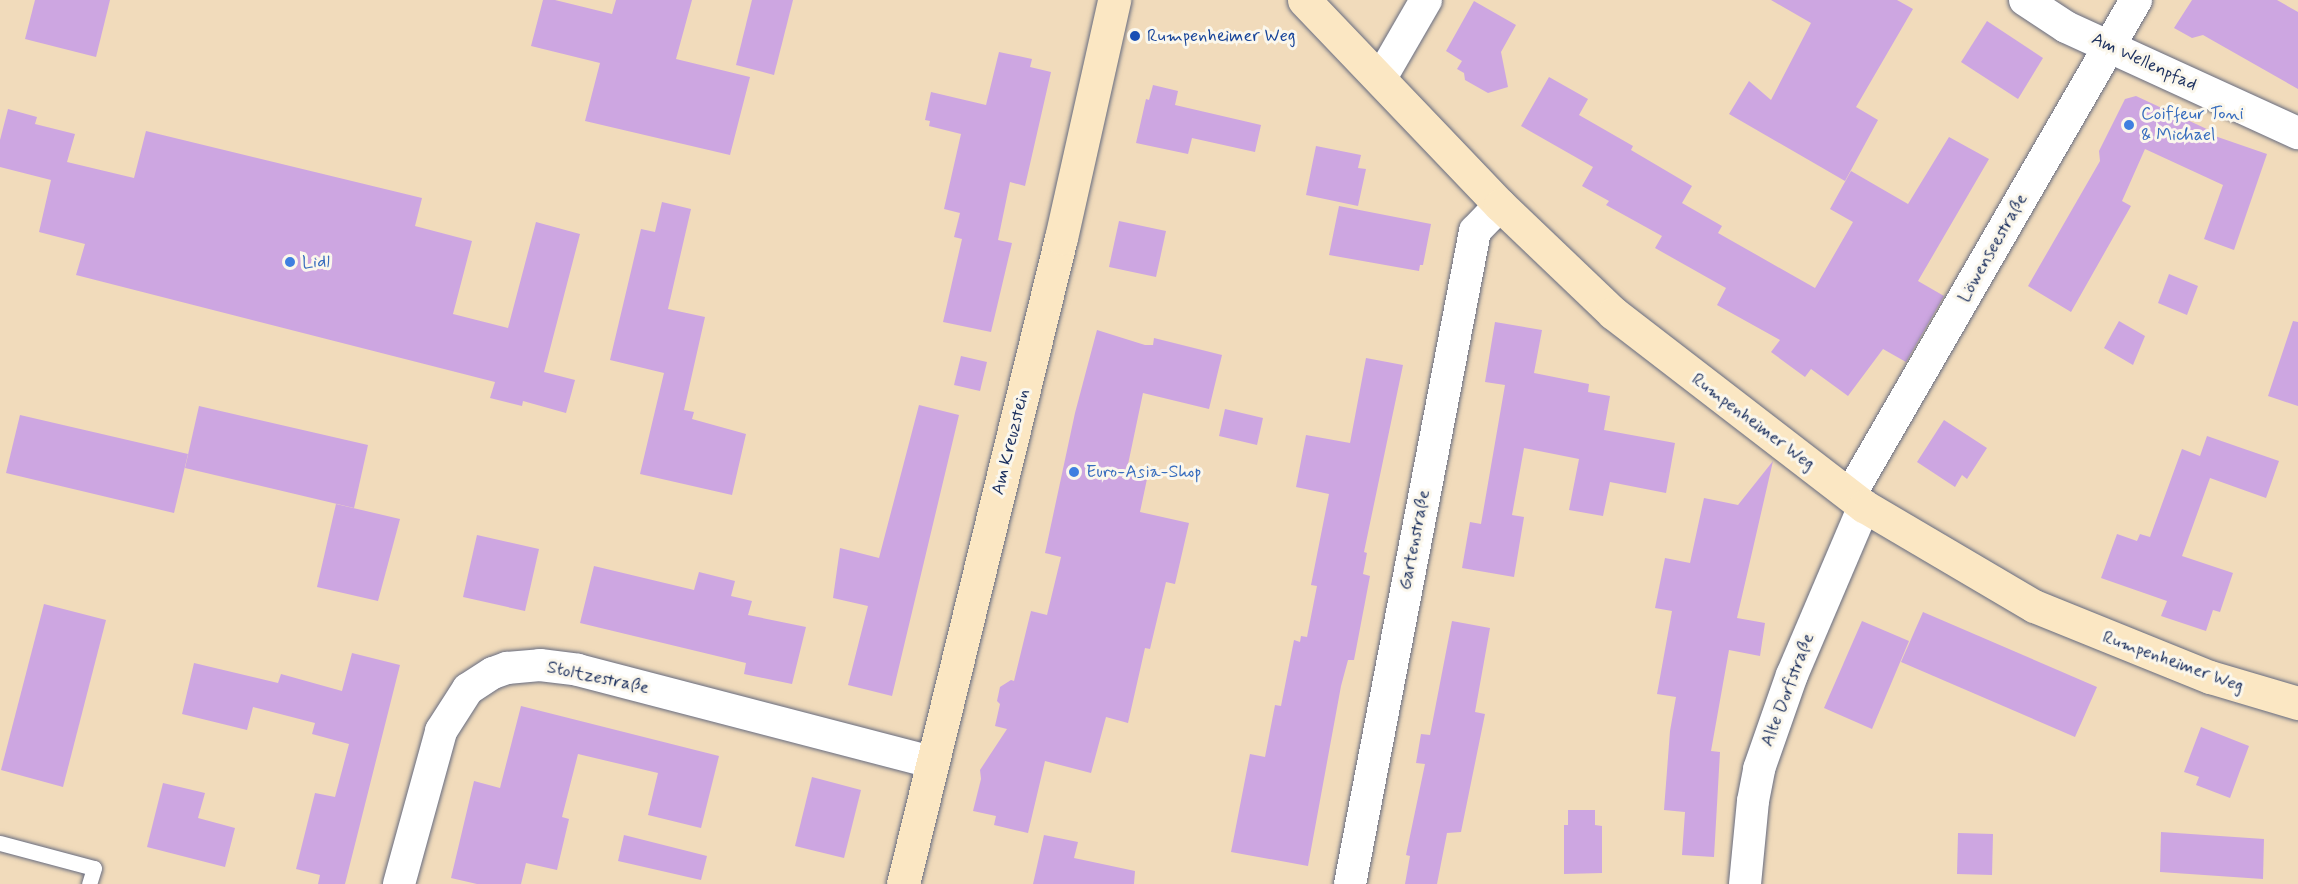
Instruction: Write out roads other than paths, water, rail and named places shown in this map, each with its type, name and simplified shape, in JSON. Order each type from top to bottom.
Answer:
[{"type":"street","name":"Am Kreuzstein","points":[[903,884],[1061,238],[1114,0]]},
{"type":"street","name":"Rumpenheimer Weg","points":[[1304,0],[1500,205],[1613,313],[1857,500],[2034,606],[2210,677],[2298,703]]},
{"type":"street","points":[[1381,78],[1426,0]]},
{"type":"street","name":"Am Wellenpfad","points":[[2025,0],[2066,27],[2298,133]]},
{"type":"street","name":"Löwenseestraße","points":[[1857,500],[2136,0]]},
{"type":"street","name":"Gartenstraße","points":[[1350,884],[1474,231],[1500,205]]},
{"type":"street","name":"Alte Dorfstraße","points":[[1745,884],[1753,801],[1762,759],[1857,500]]},
{"type":"street","name":"Stoltzestraße","points":[[399,884],[441,731],[468,689],[493,673],[507,668],[540,666],[578,670],[933,762]]},
{"type":"lane","points":[[0,843],[94,868],[90,884]]},
{"type":"place","name":"Rumpenheimer Weg","points":[[1135,36]]},
{"type":"place","name":"Coiffeur Toni & Michael","points":[[2129,125]]},
{"type":"place","name":"Lidl","points":[[290,262]]},
{"type":"place","name":"Euro-Asia-Shop","points":[[1074,472]]}]
